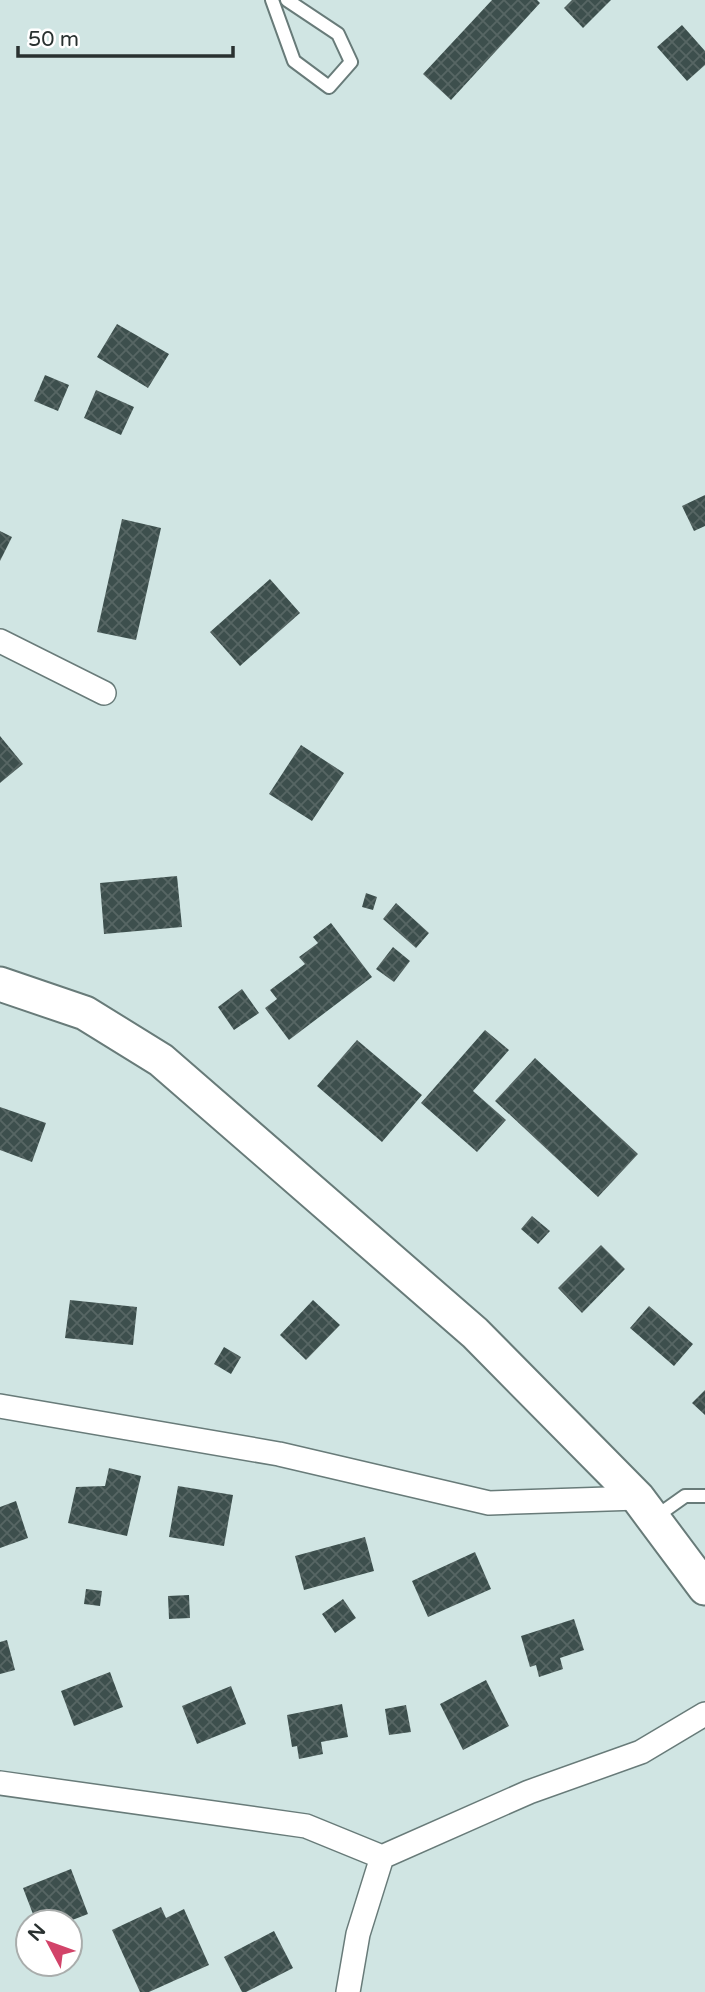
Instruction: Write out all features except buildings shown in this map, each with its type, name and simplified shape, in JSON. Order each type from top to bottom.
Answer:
[{"type":"street","points":[[0,641],[104,692]]},
{"type":"street","points":[[0,984],[85,1013],[161,1060],[475,1333],[646,1508],[705,1588]]},
{"type":"street","points":[[0,1406],[279,1454],[489,1503],[646,1508]]},
{"type":"street","points":[[0,1783],[306,1826],[382,1857],[529,1791],[641,1752],[705,1714]]},
{"type":"street","points":[[348,1992],[358,1934],[382,1857]]},
{"type":"lane","points":[[272,0],[294,61],[329,87],[351,62],[338,34],[288,0]]},
{"type":"lane","points":[[646,1508],[685,1496],[705,1496]]}]
